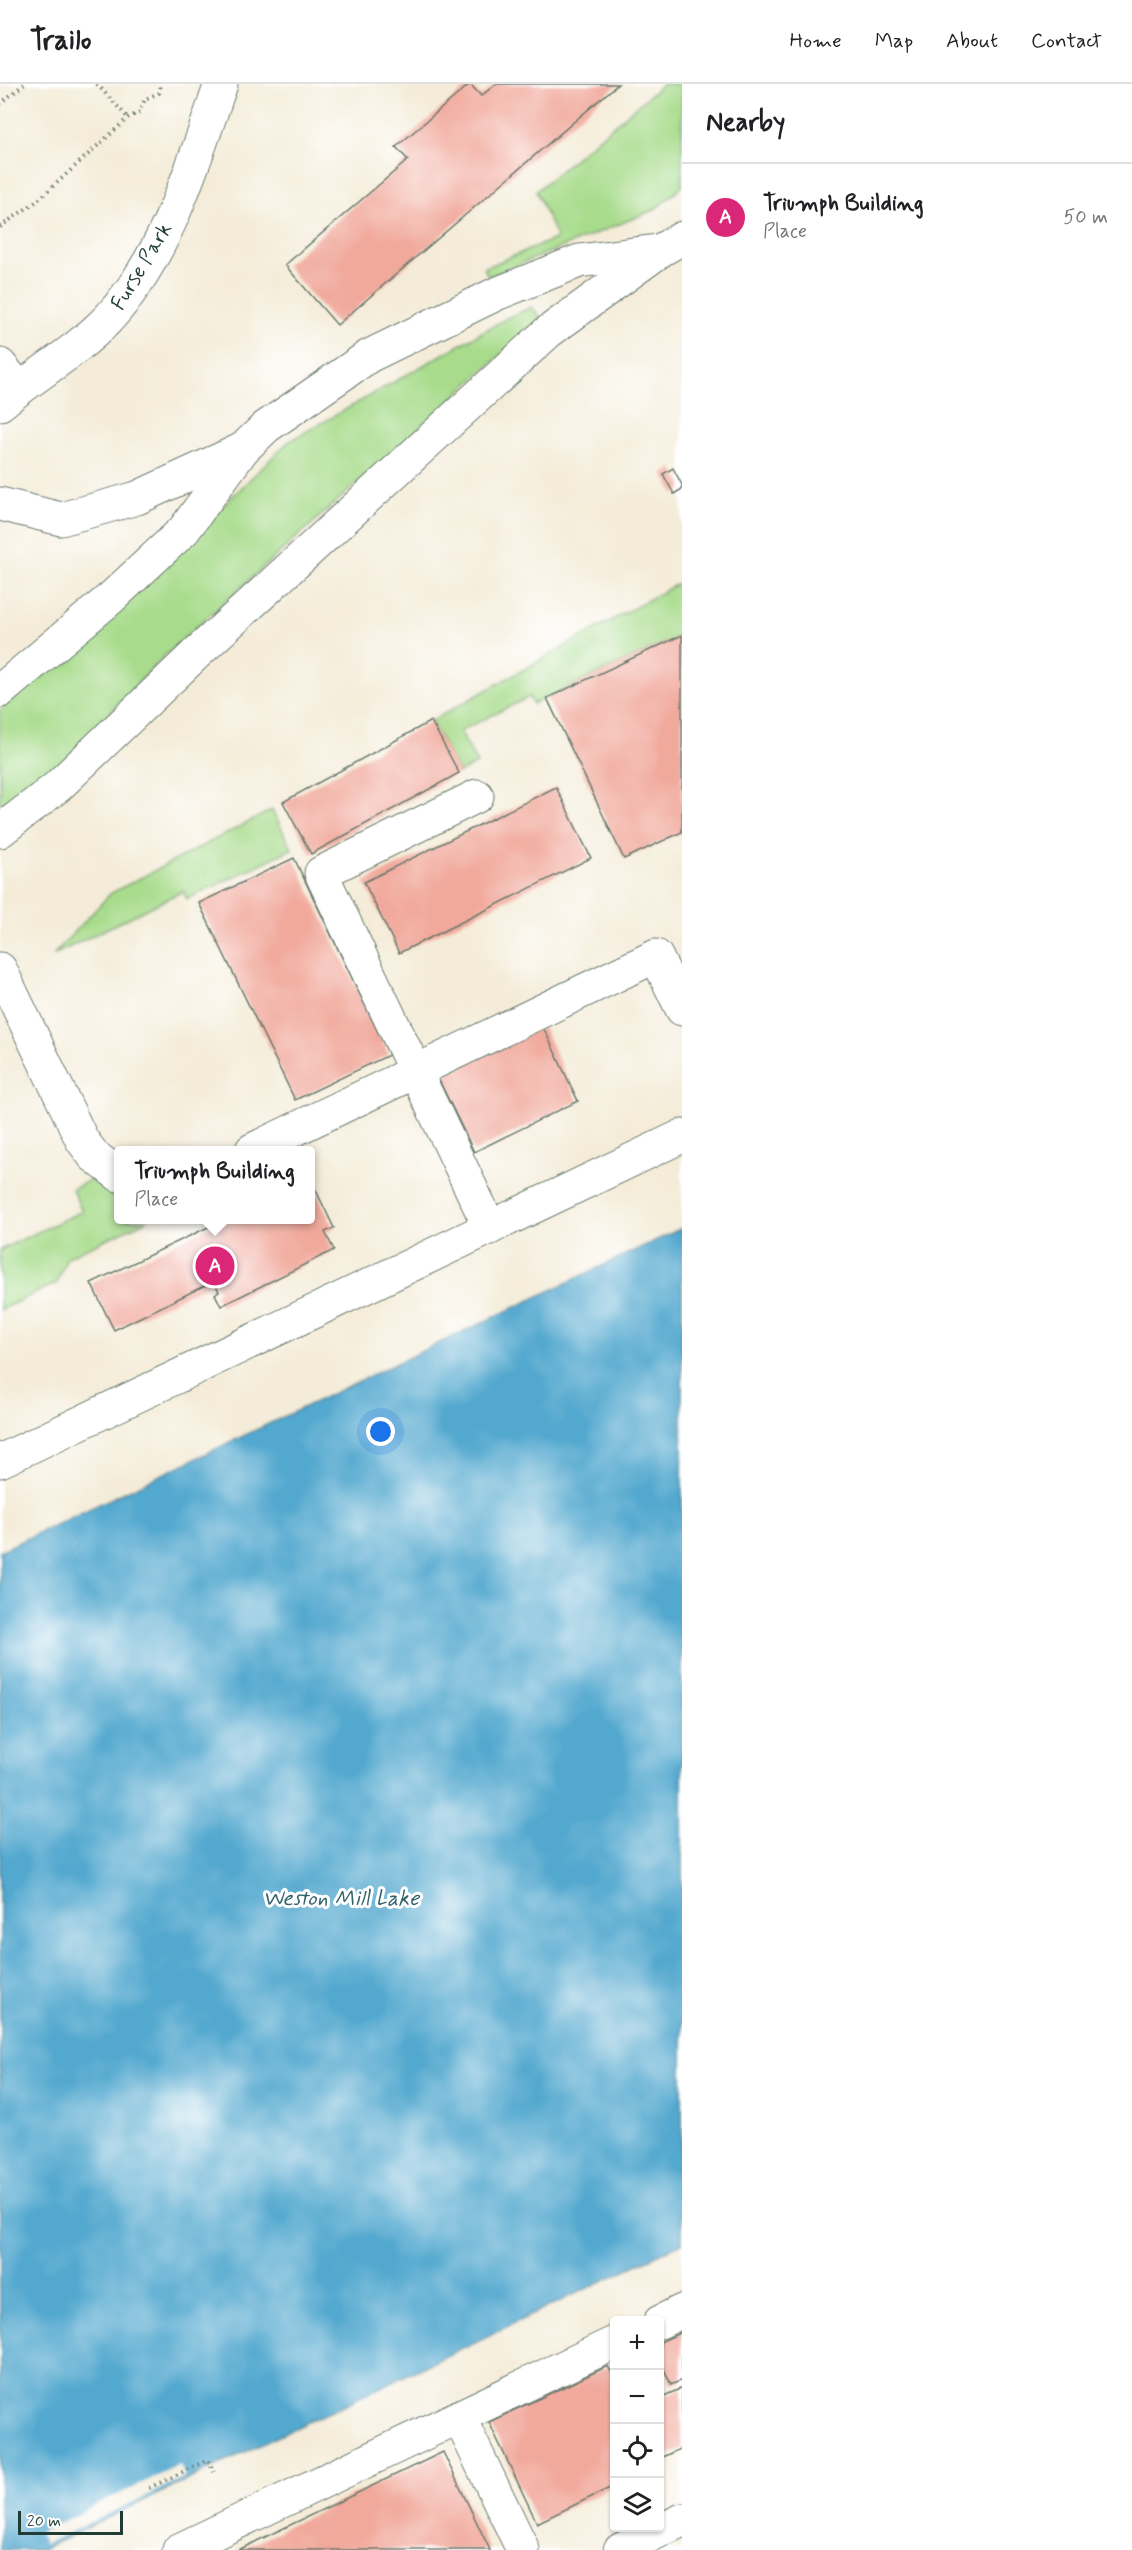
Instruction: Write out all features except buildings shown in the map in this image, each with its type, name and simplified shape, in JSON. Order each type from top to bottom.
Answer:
[{"type":"street","name":"Furse Park","points":[[6,386],[71,352],[108,318],[136,282],[159,243],[190,172],[221,84]]},
{"type":"street","points":[[0,691],[111,598],[184,531],[243,449],[266,427],[369,356],[496,294],[579,261],[671,244]]},
{"type":"street","points":[[0,831],[57,787],[206,644],[548,332],[671,244]]},
{"type":"street","points":[[0,504],[61,519],[137,498],[243,449]]},
{"type":"street","points":[[477,796],[321,873],[490,1228]]},
{"type":"street","points":[[260,1146],[656,956],[682,1010]]},
{"type":"street","points":[[0,969],[82,1140],[94,1156],[114,1171]]},
{"type":"street","points":[[0,1461],[682,1136]]},
{"type":"street","points":[[664,2320],[682,2311]]},
{"type":"street","points":[[179,2550],[610,2345]]},
{"type":"street","points":[[459,2417],[523,2550]]},
{"type":"street","points":[[620,2550],[682,2520]]},
{"type":"path","points":[[0,104],[24,84]]},
{"type":"path","points":[[97,84],[128,118]]},
{"type":"path","points":[[0,227],[37,201],[128,118],[140,112],[145,99],[159,93],[161,84]]},
{"type":"path","points":[[149,2488],[208,2460],[214,2472]]},
{"type":"green space","points":[[663,84],[682,84],[682,187],[654,210],[488,277],[484,268],[557,238],[536,191]]},
{"type":"green space","points":[[532,307],[541,319],[164,656],[40,786],[9,810],[0,802],[0,710],[43,676],[130,597],[288,442],[507,318]]},
{"type":"green space","points":[[682,581],[682,635],[533,704],[529,697],[460,731],[477,764],[459,773],[431,721]]},
{"type":"green space","points":[[272,810],[292,849],[187,899],[183,891],[53,955],[111,893]]},
{"type":"green space","points":[[92,1179],[114,1194],[114,1224],[139,1224],[67,1257],[57,1283],[0,1310],[0,1250],[82,1211],[72,1189]]},
{"type":"water","name":"Weston Mill Lake","points":[[682,1228],[682,2243],[41,2550],[0,2550],[0,1551]]},
{"type":"pier","points":[[180,2465],[185,2477],[45,2544],[39,2533]]},
{"type":"place","name":"Triumph Building","points":[[215,1266]]}]
